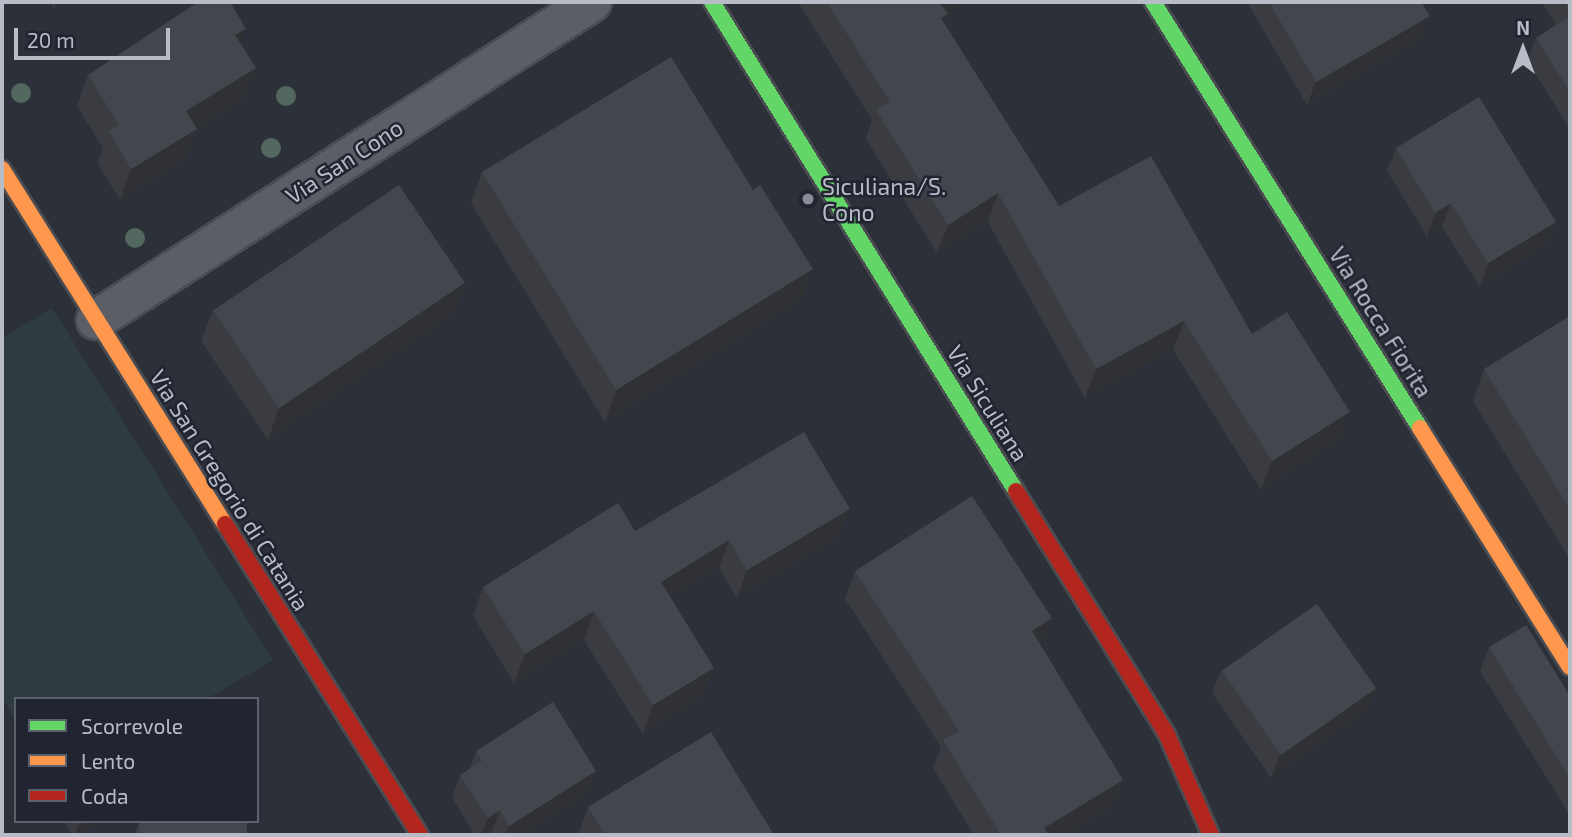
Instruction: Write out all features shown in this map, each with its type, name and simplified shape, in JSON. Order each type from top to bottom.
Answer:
[{"type":"street","name":"Via San Cono","points":[[96,320],[592,2]]},
{"type":"street","name":"Via Siculiana","points":[[712,2],[1167,735],[1211,835]]},
{"type":"street","name":"Via Rocca Fiorita","points":[[1153,2],[1570,667]]},
{"type":"street","name":"Via San Gregorio di Catania","points":[[2,169],[420,835]]},
{"type":"shaded area","points":[[52,308],[273,660],[210,697],[14,697],[14,718],[2,697],[2,338]]},
{"type":"building","points":[[198,2],[230,2],[246,29],[235,35],[256,68],[186,111],[197,129],[131,169],[109,131],[119,125],[88,75]]},
{"type":"building","points":[[827,2],[939,2],[948,14],[941,18],[1059,206],[1151,156],[1252,334],[1287,312],[1350,412],[1272,461],[1184,321],[1096,369],[998,193],[948,225],[876,110],[890,102]]},
{"type":"building","points":[[1269,2],[1421,2],[1430,16],[1316,82]]},
{"type":"building","points":[[1570,16],[1570,92],[1536,38]]},
{"type":"building","points":[[671,57],[753,190],[760,185],[813,269],[616,390],[482,172]]},
{"type":"building","points":[[1479,97],[1556,222],[1488,263],[1451,203],[1435,213],[1396,148]]},
{"type":"building","points":[[399,185],[465,283],[279,408],[213,310]]},
{"type":"building","points":[[1570,316],[1570,509],[1484,369]]},
{"type":"building","points":[[804,432],[850,509],[747,570],[729,540],[661,582],[714,668],[653,705],[594,611],[525,654],[483,587],[618,503],[635,531]]},
{"type":"building","points":[[972,496],[1052,618],[1032,631],[1123,780],[1044,828],[1049,835],[1001,835],[943,740],[959,731],[855,571]]},
{"type":"building","points":[[1317,604],[1376,688],[1281,755],[1222,671]]},
{"type":"building","points":[[1526,625],[1570,696],[1570,778],[1489,647]]},
{"type":"building","points":[[553,702],[596,771],[509,826],[500,810],[488,818],[460,775],[482,761],[476,751]]},
{"type":"building","points":[[711,732],[774,835],[605,835],[588,807]]},
{"type":"building","points":[[139,823],[247,823],[247,835],[139,835]]},
{"type":"traffic: fast","points":[[712,2],[1016,491]]},
{"type":"traffic: fast","points":[[1153,2],[1420,428]]},
{"type":"traffic: slow","points":[[2,169],[225,524]]},
{"type":"traffic: slow","points":[[1420,428],[1570,667]]},
{"type":"traffic: jam","points":[[1016,491],[1167,735],[1211,835]]},
{"type":"traffic: jam","points":[[225,524],[420,835]]},
{"type":"place","name":"Siculiana/S. Cono","points":[[808,199]]}]
